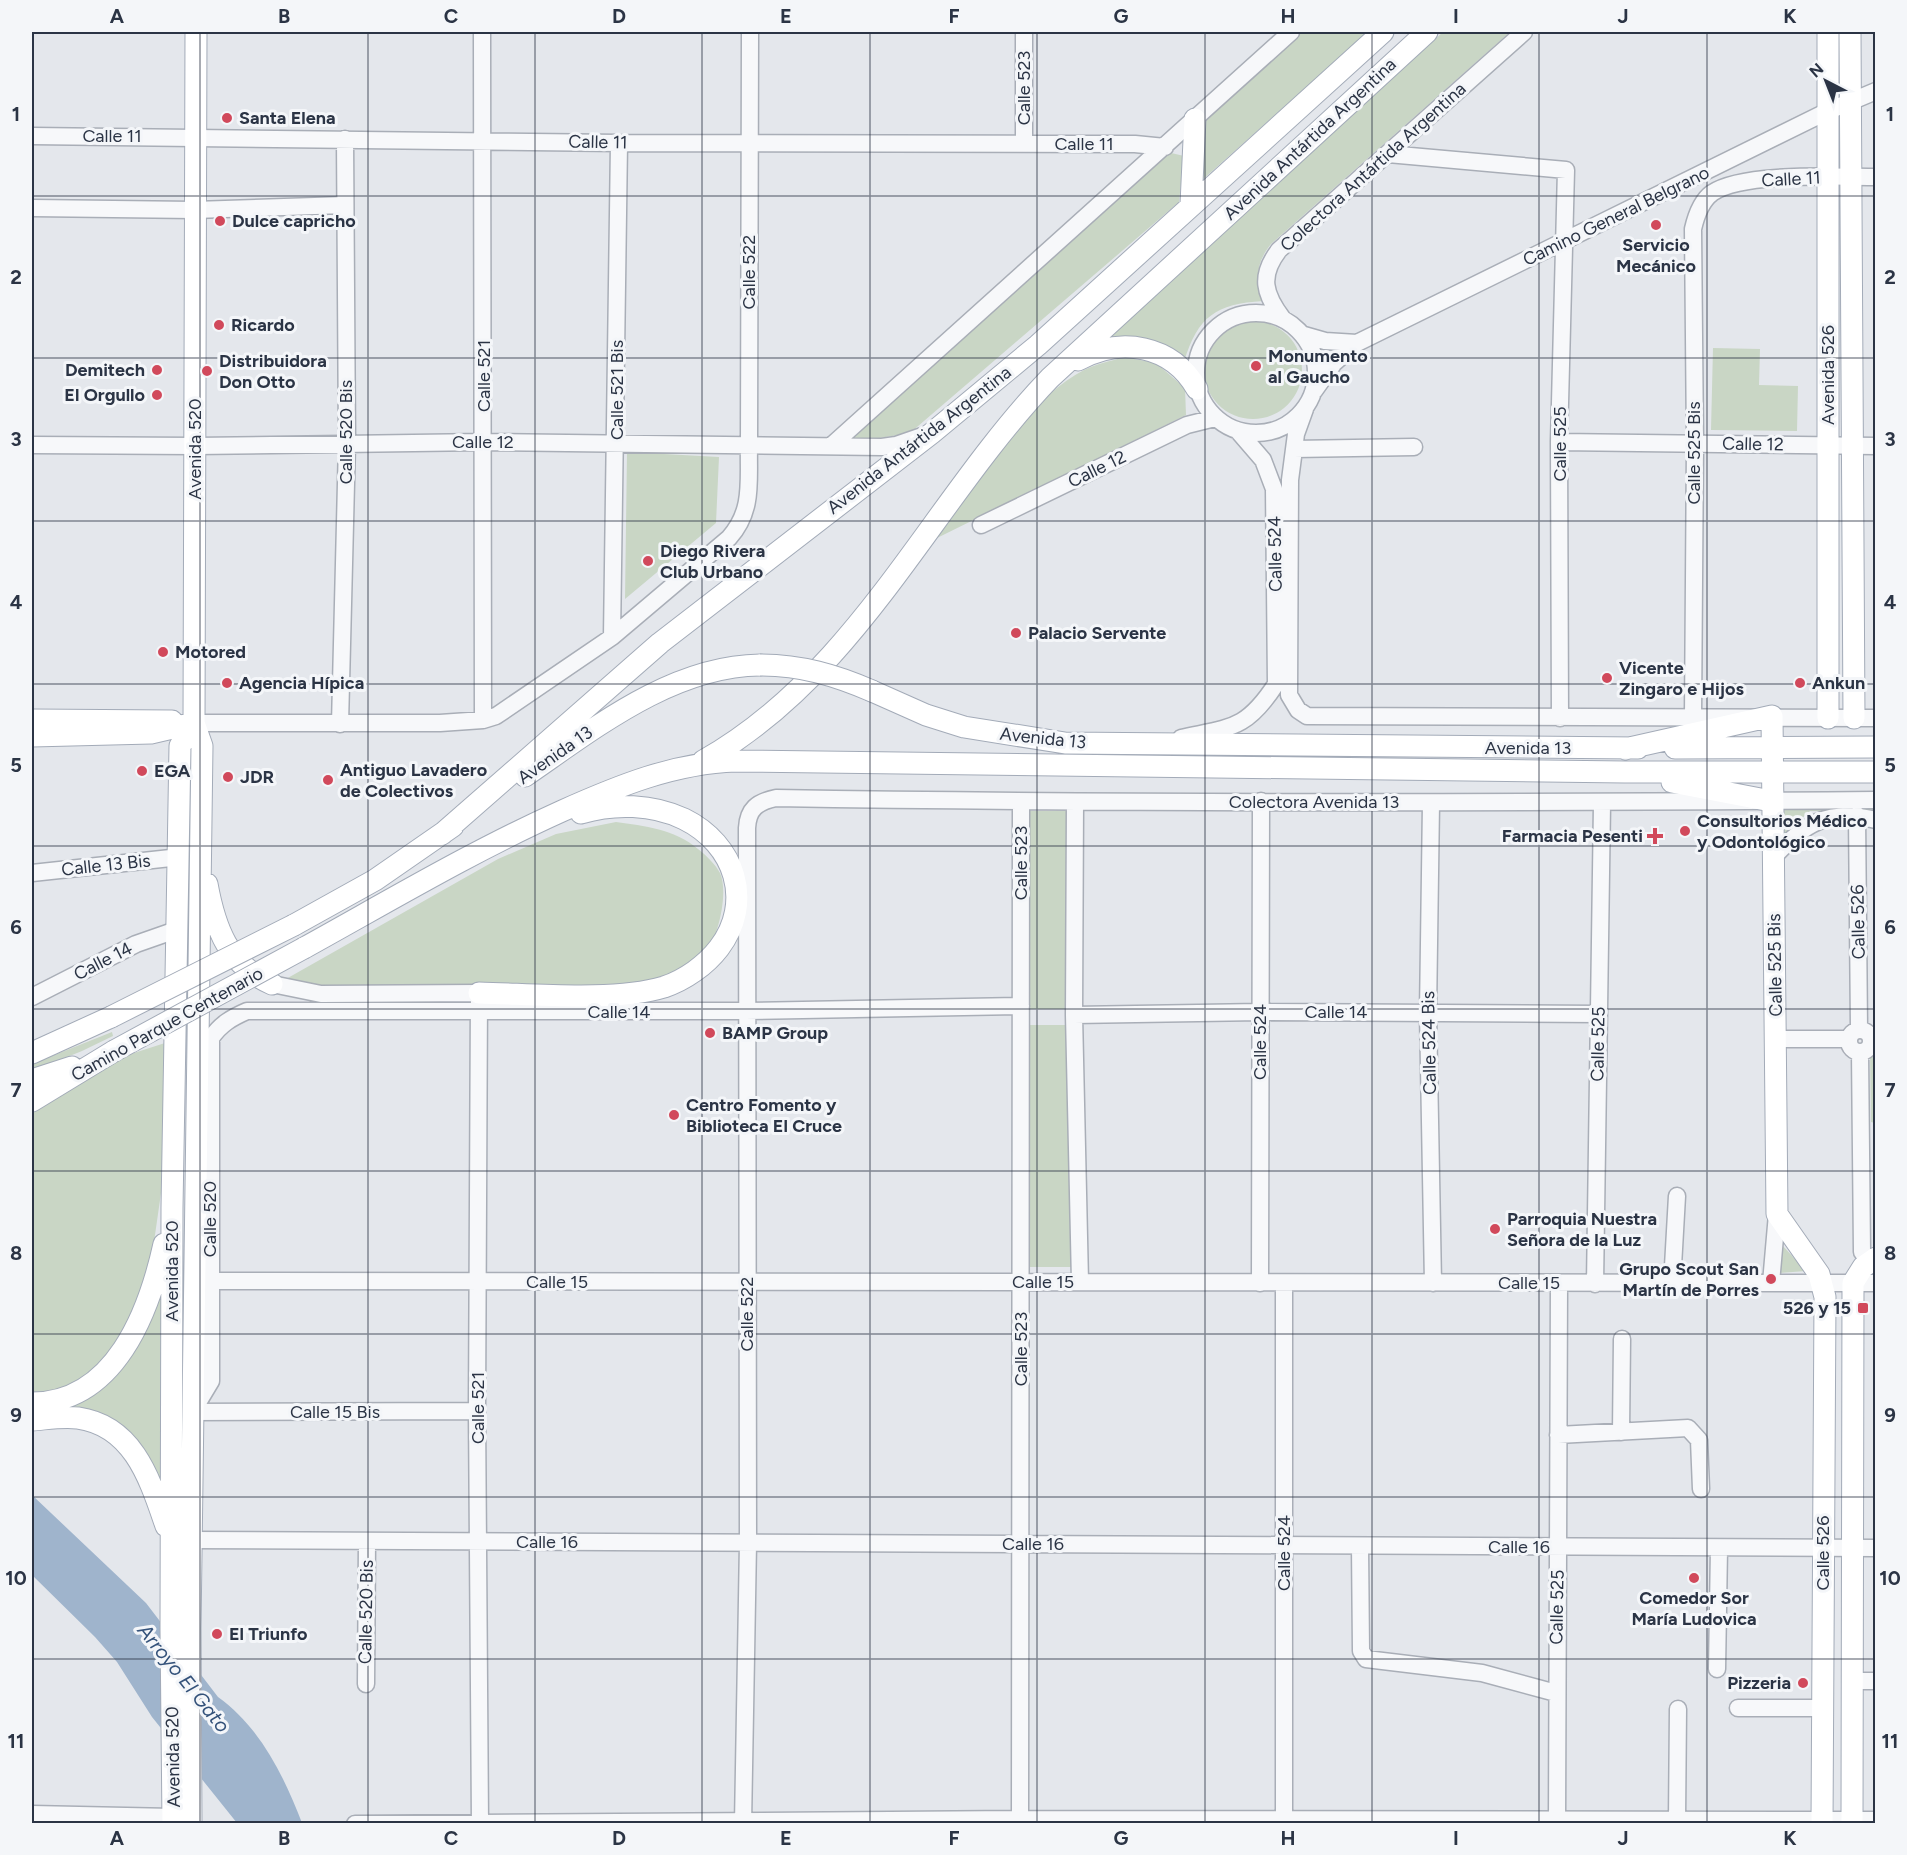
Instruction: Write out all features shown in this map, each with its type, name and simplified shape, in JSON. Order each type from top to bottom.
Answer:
[{"type":"main road","name":"Avenida 520","points":[[181,1540],[192,1412],[202,746],[194,723],[196,32]]},
{"type":"main road","name":"Avenida Antártida Argentina","points":[[441,834],[660,643],[932,433],[1038,345],[1383,32]]},
{"type":"main road","name":"Avenida Antártida Argentina","points":[[697,764],[741,739],[777,709],[837,651],[1015,416],[1050,378],[1427,32]]},
{"type":"main road","name":"Avenida 526","points":[[1828,32],[1826,112],[1828,718]]},
{"type":"main road","name":"Avenida 526","points":[[1850,32],[1848,104],[1854,718]]},
{"type":"main road","points":[[1191,204],[1195,119]]},
{"type":"main road","points":[[1050,378],[1094,351],[1118,346],[1139,346],[1153,350],[1181,367],[1197,389]]},
{"type":"main road","name":"Avenida 13","points":[[294,925],[375,880],[600,725],[648,697],[693,678],[721,670],[760,665],[785,665],[823,672],[945,722],[1013,737],[1065,743],[1625,749],[1773,745],[1875,747]]},
{"type":"main road","points":[[1625,749],[1772,716]]},
{"type":"main road","name":"Calle 525 Bis","points":[[1772,716],[1771,801],[1777,1214]]},
{"type":"main road","points":[[32,720],[151,718],[194,723]]},
{"type":"main road","name":"Avenida 520","points":[[179,1821],[173,1753],[180,1629],[181,1540],[172,1208],[176,930],[180,857],[180,746],[194,723]]},
{"type":"main road","points":[[32,736],[151,733],[194,723]]},
{"type":"main road","name":"Avenida 13","points":[[304,948],[410,888],[549,817],[630,783],[697,764],[736,761],[1625,772],[1875,772]]},
{"type":"main road","points":[[1625,772],[1771,801]]},
{"type":"main road","points":[[479,1003],[616,994],[665,987],[690,974],[711,959],[734,925],[738,900],[733,870],[718,847],[684,819],[648,809],[621,806],[594,809],[565,817],[549,817]]},
{"type":"main road","points":[[199,839],[209,897],[223,942],[239,963],[272,984]]},
{"type":"main road","name":"Camino Parque Centenario","points":[[32,1053],[111,1017],[294,925]]},
{"type":"main road","name":"Camino Parque Centenario","points":[[32,1101],[109,1054],[304,948]]},
{"type":"main road","points":[[32,1080],[109,1054]]},
{"type":"main road","points":[[32,1403],[52,1401],[80,1391],[104,1372],[122,1351],[147,1303],[172,1208]]},
{"type":"main road","points":[[1777,1214],[1819,1274],[1821,1283]]},
{"type":"main road","points":[[1853,1283],[1863,1267],[1873,1260]]},
{"type":"main road","name":"Calle 526","points":[[1821,1283],[1825,1297],[1822,1822]]},
{"type":"main road","name":"Calle 526","points":[[1852,1822],[1853,1283]]},
{"type":"main road","points":[[32,1420],[75,1418],[95,1422],[113,1430],[123,1439],[144,1468],[181,1540]]},
{"type":"main road","name":"Avenida 520","points":[[179,1821],[191,1774],[180,1629]]},
{"type":"street","name":"Calle 521","points":[[482,32],[483,720]]},
{"type":"street","name":"Calle 522","points":[[612,637],[729,538],[741,524],[747,512],[750,32]]},
{"type":"street","name":"Calle 523","points":[[1024,32],[1024,144]]},
{"type":"street","name":"Colectora Antártida Argentina","points":[[1283,319],[1272,304],[1265,275],[1270,262],[1279,250],[1524,32]]},
{"type":"street","points":[[831,446],[1165,147],[1288,33]]},
{"type":"street","name":"Camino General Belgrano","points":[[1314,391],[1334,363],[1357,343],[1826,112],[1875,91]]},
{"type":"street","name":"Calle 11","points":[[32,136],[195,136],[619,143],[1135,144],[1165,147]]},
{"type":"street","name":"Calle 520 Bis","points":[[340,724],[347,442],[345,139]]},
{"type":"street","name":"Calle 521 Bis","points":[[612,637],[617,442],[619,143]]},
{"type":"street","name":"Calle 525","points":[[1388,154],[1566,170],[1562,242],[1559,442],[1560,718]]},
{"type":"street","name":"Calle 11","points":[[1710,194],[1729,184],[1742,181],[1875,177]]},
{"type":"street","name":"Calle 525 Bis","points":[[1693,716],[1695,444],[1693,229],[1697,212],[1710,194]]},
{"type":"street","points":[[32,208],[194,210],[345,205]]},
{"type":"street","points":[[1261,313],[1283,319],[1304,336],[1315,362],[1314,391],[1305,409],[1276,431],[1262,433],[1238,431],[1215,418],[1204,405],[1197,389],[1196,366],[1203,344],[1218,326],[1238,315],[1261,313]]},
{"type":"street","name":"Camino General Belgrano","points":[[1304,336],[1325,341],[1357,343]]},
{"type":"street","name":"Calle 524","points":[[1305,409],[1294,449],[1290,480],[1289,695],[1298,711],[1314,718],[1560,718]]},
{"type":"street","name":"Calle 12","points":[[981,525],[1187,425],[1215,418]]},
{"type":"street","name":"Calle 524","points":[[1148,745],[1237,724],[1260,709],[1276,684],[1274,489],[1263,460],[1238,431]]},
{"type":"street","name":"Calle 12","points":[[32,445],[195,446],[347,442],[617,442],[831,446],[896,445],[932,433]]},
{"type":"street","name":"Calle 12","points":[[1559,442],[1875,446]]},
{"type":"street","points":[[1294,449],[1414,447]]},
{"type":"street","points":[[194,723],[340,724],[483,720],[515,704],[612,637]]},
{"type":"street","points":[[1560,718],[1693,716],[1875,718]]},
{"type":"street","name":"Colectora Avenida 13","points":[[754,807],[776,798],[1075,803],[1261,801],[1602,804],[1875,800]]},
{"type":"street","name":"Calle 524","points":[[1260,1282],[1261,801]]},
{"type":"street","name":"Calle 523","points":[[1020,1821],[1021,802]]},
{"type":"street","points":[[1075,803],[1074,1015],[1080,1282]]},
{"type":"street","name":"Calle 524 Bis","points":[[1431,803],[1428,1013],[1433,1283]]},
{"type":"street","name":"Calle 525","points":[[1595,1284],[1602,804]]},
{"type":"street","name":"Calle 522","points":[[743,1822],[748,1543],[745,1011],[748,815],[754,807]]},
{"type":"street","points":[[1773,858],[1795,834],[1824,819],[1857,815],[1875,820]]},
{"type":"street","name":"Calle 526","points":[[1857,815],[1863,1040],[1862,1252],[1873,1260]]},
{"type":"street","name":"Calle 13 Bis","points":[[32,873],[180,857]]},
{"type":"street","name":"Calle 14","points":[[32,998],[136,944],[176,930]]},
{"type":"street","name":"Calle 14","points":[[272,984],[321,994],[479,1003],[745,1011],[1021,1006]]},
{"type":"street","name":"Calle 521","points":[[479,1003],[480,1281],[477,1412],[480,1822]]},
{"type":"street","name":"Calle 14","points":[[221,1025],[247,1011],[479,1003]]},
{"type":"street","name":"Calle 14","points":[[1074,1015],[1260,1012],[1599,1014]]},
{"type":"street","name":"Calle 520","points":[[192,1412],[211,1381],[210,1053],[211,1038],[221,1025]]},
{"type":"street","points":[[1776,1039],[1863,1040]]},
{"type":"street","points":[[1672,1284],[1677,1196]]},
{"type":"street","name":"Calle 525 Bis","points":[[1771,1283],[1777,1214]]},
{"type":"street","name":"Calle 15","points":[[210,1281],[1875,1283]]},
{"type":"street","name":"Calle 524","points":[[1284,1283],[1284,1822]]},
{"type":"street","name":"Calle 525","points":[[1557,1822],[1559,1283]]},
{"type":"street","points":[[1621,1432],[1623,1339]]},
{"type":"street","name":"Calle 15 Bis","points":[[192,1412],[477,1412]]},
{"type":"street","points":[[1558,1435],[1688,1428],[1700,1440],[1701,1490]]},
{"type":"street","name":"Calle 16","points":[[181,1540],[1875,1548]]},
{"type":"street","name":"Calle 520 Bis","points":[[366,1684],[367,1541]]},
{"type":"street","points":[[1360,1546],[1361,1651],[1366,1659],[1482,1673],[1556,1693]]},
{"type":"street","points":[[1717,1669],[1719,1548]]},
{"type":"street","points":[[1851,1681],[1875,1681]]},
{"type":"street","points":[[1738,1708],[1823,1708]]},
{"type":"street","points":[[1677,1820],[1678,1709]]},
{"type":"street","points":[[32,1814],[179,1821]]},
{"type":"street","points":[[355,1824],[1677,1820],[1852,1822],[1875,1820]]},
{"type":"green space","points":[[1302,32],[1368,32],[1201,181],[1205,118]]},
{"type":"green space","points":[[1443,32],[1510,32],[1271,244],[1262,258],[1258,271],[1263,301],[1233,305],[1211,315],[1196,333],[1184,362],[1162,346],[1144,340],[1134,339],[1097,344]]},
{"type":"green space","points":[[1167,152],[1184,156],[1179,202],[910,433],[831,446]]},
{"type":"green space","points":[[1253,321],[1272,325],[1288,335],[1298,351],[1302,370],[1298,389],[1288,405],[1272,415],[1253,419],[1234,415],[1218,405],[1208,389],[1204,370],[1208,351],[1218,335],[1234,325]]},
{"type":"green space","points":[[1713,348],[1760,349],[1759,385],[1798,386],[1797,431],[1711,430]]},
{"type":"green space","points":[[1124,357],[1156,363],[1185,388],[1186,415],[935,539],[1002,446],[1042,401],[1063,383],[1084,370]]},
{"type":"green space","name":"Diego Rivera Club Urbano","points":[[627,452],[719,457],[716,523],[625,599]]},
{"type":"green space","points":[[1875,808],[1875,817],[1860,812],[1810,811],[1781,838],[1781,809]]},
{"type":"green space","points":[[1026,811],[1069,811],[1070,1009],[1027,1009]]},
{"type":"green space","points":[[616,822],[659,830],[679,837],[704,854],[720,873],[723,904],[717,928],[703,956],[687,968],[660,979],[631,985],[320,986],[286,979],[498,859],[556,834]]},
{"type":"green space","points":[[1024,1025],[1068,1025],[1073,1267],[1030,1267]]},
{"type":"green space","points":[[112,1032],[113,1036],[32,1071],[32,1064]]},
{"type":"green space","points":[[165,1043],[162,1186],[149,1277],[115,1349],[78,1385],[32,1394],[32,1108],[109,1061]]},
{"type":"green space","points":[[1870,1052],[1875,1052],[1875,1123],[1871,1122]]},
{"type":"green space","points":[[1782,1245],[1806,1271],[1779,1273]]},
{"type":"green space","points":[[162,1279],[166,1504],[136,1443],[32,1409],[82,1397]]},
{"type":"water","name":"Arroyo El Gato","points":[[32,1495],[146,1603],[218,1697],[246,1723],[279,1770],[302,1823],[237,1823],[152,1717],[117,1662],[32,1575]]},
{"type":"place","name":"Santa Elena","points":[[227,118]]},
{"type":"place","name":"Dulce capricho","points":[[220,221]]},
{"type":"place","name":"Servicio Mecánico","points":[[1656,225]]},
{"type":"place","name":"Ricardo","points":[[219,325]]},
{"type":"place","name":"Monumento al Gaucho","points":[[1256,366]]},
{"type":"place","name":"Demitech","points":[[157,370]]},
{"type":"place","name":"Distribuidora Don Otto","points":[[207,371]]},
{"type":"place","name":"El Orgullo","points":[[157,395]]},
{"type":"place","name":"Diego Rivera Club Urbano","points":[[648,561]]},
{"type":"place","name":"Palacio Servente","points":[[1016,633]]},
{"type":"place","name":"Motored","points":[[163,652]]},
{"type":"place","name":"Vicente Zingaro e Hijos","points":[[1607,678]]},
{"type":"place","name":"Agencia Hípica","points":[[227,683]]},
{"type":"place","name":"Ankun","points":[[1800,683]]},
{"type":"place","name":"EGA","points":[[142,771]]},
{"type":"place","name":"JDR","points":[[228,777]]},
{"type":"place","name":"Antiguo Lavadero de Colectivos","points":[[328,780]]},
{"type":"place","name":"Consultorios Médico y Odontológico","points":[[1685,831]]},
{"type":"place","name":"Farmacia Pesenti","points":[[1655,836]]},
{"type":"place","name":"BAMP Group","points":[[710,1033]]},
{"type":"place","name":"Centro Fomento y Biblioteca El Cruce","points":[[674,1115]]},
{"type":"place","name":"Parroquia Nuestra Señora de la Luz","points":[[1495,1229]]},
{"type":"place","name":"Grupo Scout San Martín de Porres","points":[[1771,1279]]},
{"type":"place","name":"526 y 15","points":[[1863,1308]]},
{"type":"place","name":"Comedor Sor María Ludovica","points":[[1694,1578]]},
{"type":"place","name":"El Triunfo","points":[[217,1634]]},
{"type":"place","name":"Pizzeria","points":[[1803,1683]]}]
